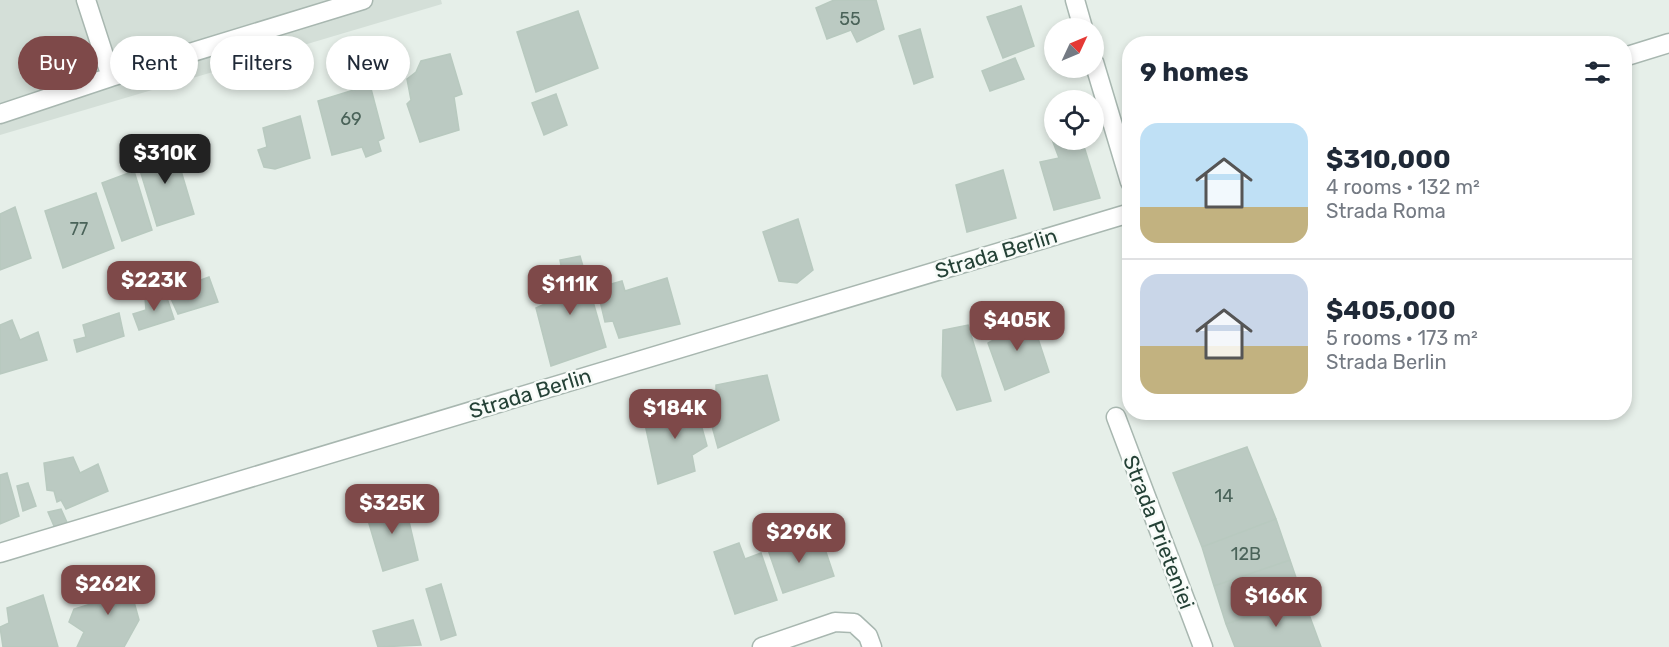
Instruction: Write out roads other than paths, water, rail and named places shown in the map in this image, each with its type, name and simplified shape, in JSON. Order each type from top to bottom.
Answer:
[{"type":"street","points":[[86,0],[110,74]]},
{"type":"street","points":[[198,50],[363,0]]},
{"type":"street","points":[[1075,0],[1080,18]]},
{"type":"street","points":[[1632,55],[1669,43]]},
{"type":"street","points":[[0,114],[110,77]]},
{"type":"street","points":[[1099,78],[1122,155]]},
{"type":"street","name":"Strada Berlin","points":[[0,553],[1122,215]]},
{"type":"street","name":"Strada Prieteniei","points":[[1116,417],[1203,647]]},
{"type":"street","points":[[762,647],[835,622],[854,623],[868,636],[872,647]]}]
